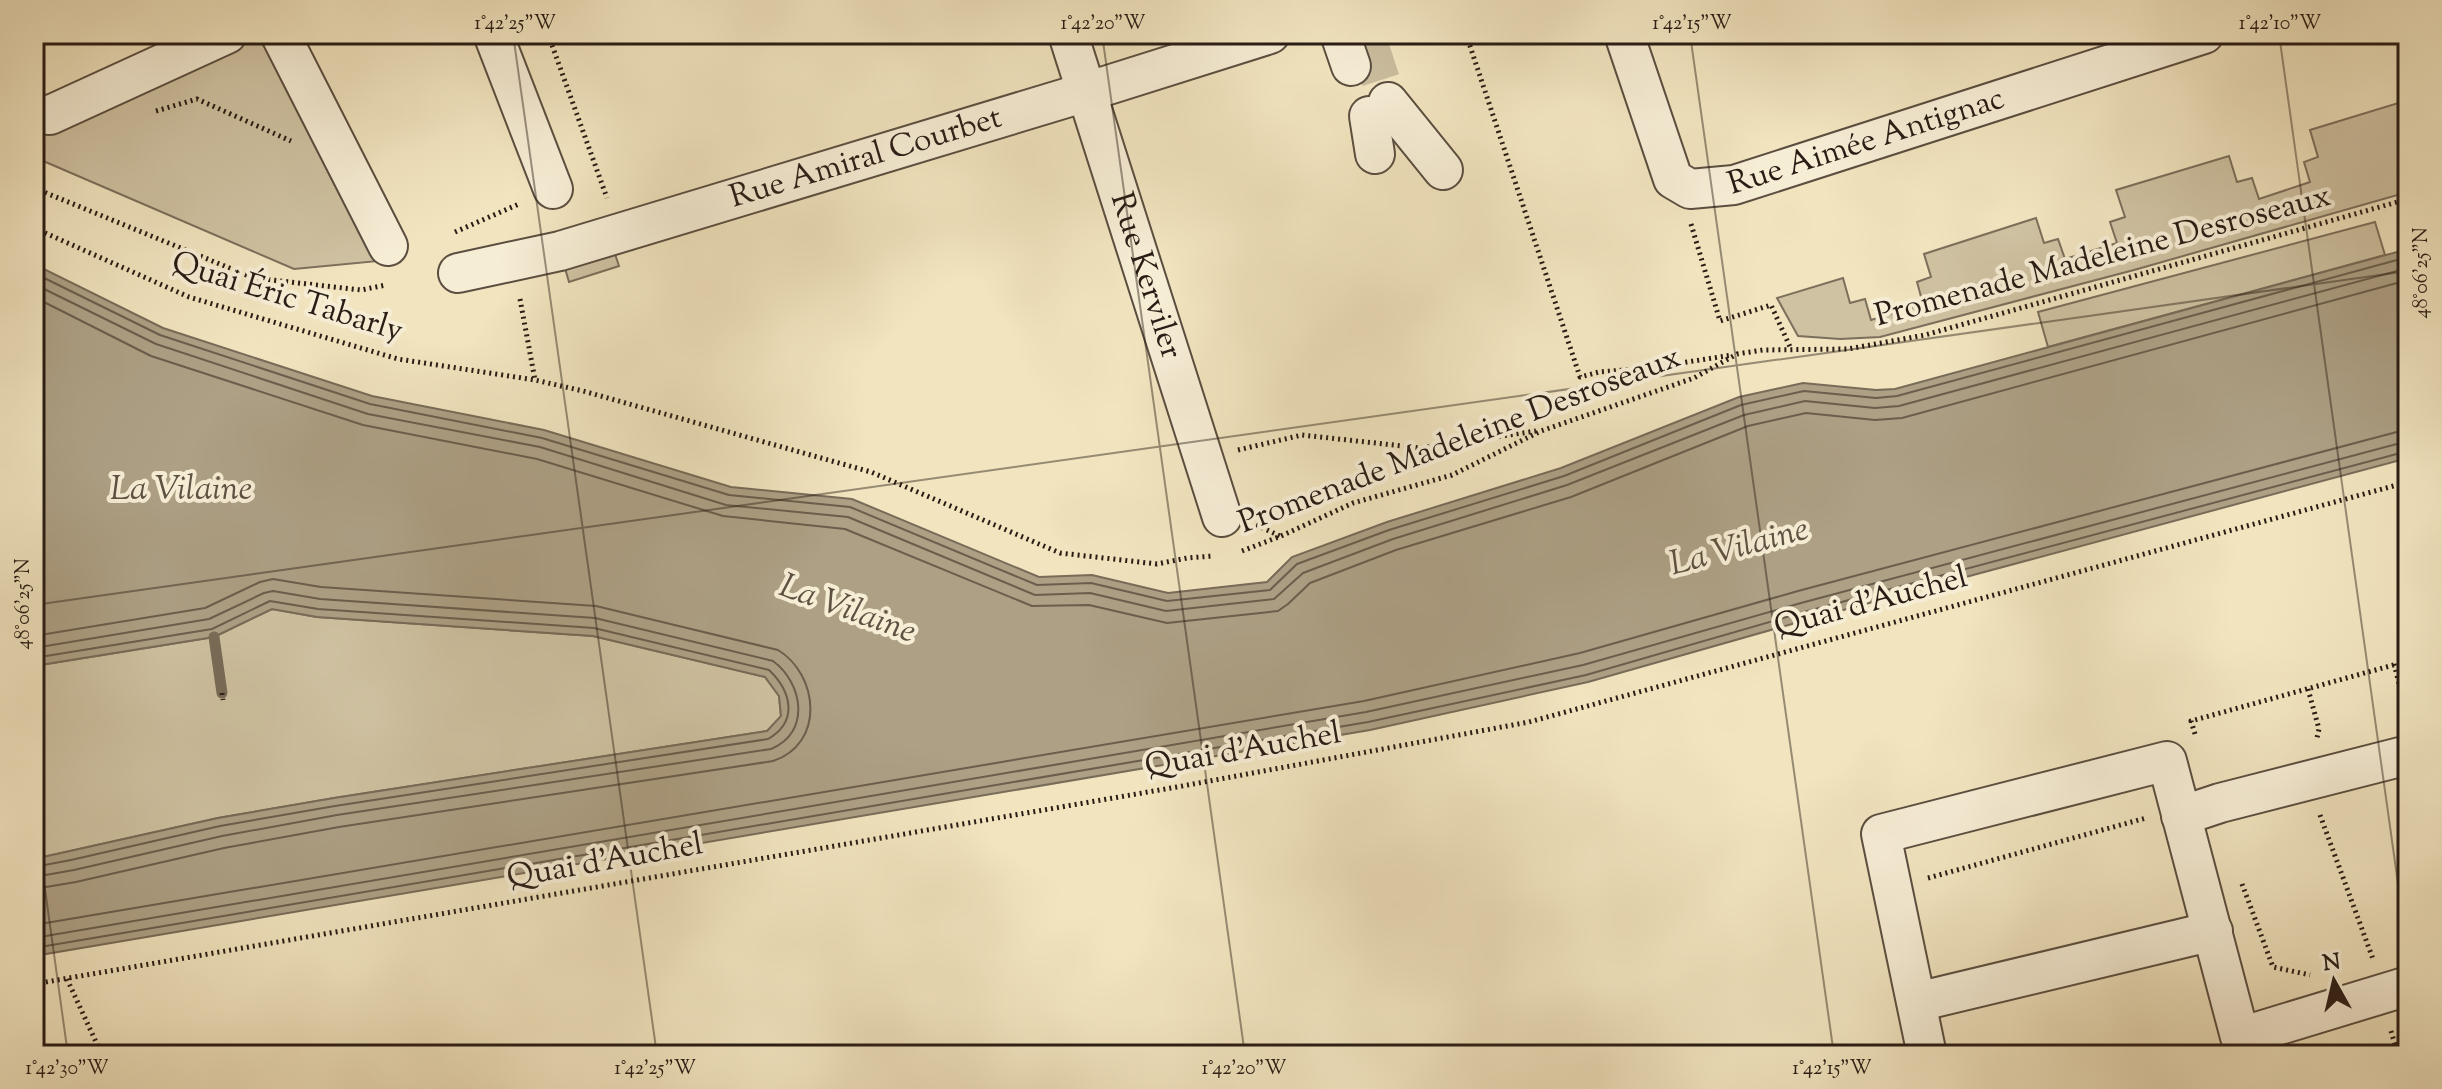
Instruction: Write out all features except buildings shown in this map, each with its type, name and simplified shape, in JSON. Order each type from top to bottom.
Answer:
[{"type":"street","points":[[34,114],[50,115],[227,34]]},
{"type":"street","points":[[280,34],[388,246]]},
{"type":"street","points":[[493,34],[553,189]]},
{"type":"street","name":"Rue Kerviler","points":[[1068,34],[1205,458],[1240,521]]},
{"type":"street","name":"Rue Amiral Courbet","points":[[458,273],[560,251],[1270,34]]},
{"type":"street","name":"Rue Aimée Antignac","points":[[1624,34],[1673,179],[1690,189],[1734,185],[2204,34]]},
{"type":"street","points":[[1375,154],[1379,109],[1443,170]]},
{"type":"street","points":[[2180,812],[2408,755]]},
{"type":"street","points":[[1927,1055],[1881,834],[2167,761],[2240,1037],[2395,990]]},
{"type":"street","points":[[1917,1002],[2209,918]]},
{"type":"path","points":[[548,34],[620,233]]},
{"type":"path","points":[[1466,34],[1580,377],[1737,354]]},
{"type":"path","points":[[154,112],[197,99],[293,142],[339,152]]},
{"type":"path","name":"Quai Éric Tabarly","points":[[34,188],[254,278],[361,290],[389,285]]},
{"type":"path","points":[[453,233],[553,189]]},
{"type":"path","points":[[1690,189],[1685,203],[1720,321],[1771,305],[1791,349]]},
{"type":"path","name":"Promenade Madeleine Desroseaux","points":[[1231,555],[1353,503],[1452,475],[1541,431],[1694,378],[1737,354],[1791,349],[1848,349],[1925,335],[2408,199]]},
{"type":"path","name":"Quai Éric Tabarly","points":[[34,228],[189,297],[398,359],[535,380]]},
{"type":"path","points":[[513,261],[535,380]]},
{"type":"path","name":"Promenade Madeleine Desroseaux","points":[[535,380],[871,472],[1060,553],[1157,564],[1217,556]]},
{"type":"path","points":[[1205,458],[1302,435],[1421,448],[1541,431]]},
{"type":"path","name":"Quai d'Auchel","points":[[34,984],[1177,787],[1529,722],[2408,482]]},
{"type":"path","points":[[1240,521],[1281,536]]},
{"type":"path","points":[[1187,558],[1194,548]]},
{"type":"path","points":[[2197,742],[2191,721],[2408,661]]},
{"type":"path","points":[[2394,664],[2405,706]]},
{"type":"path","points":[[2308,689],[2319,729],[2312,764],[2312,792],[2378,973],[2395,990],[2398,1055]]},
{"type":"path","points":[[1917,881],[2180,812]]},
{"type":"path","points":[[2241,881],[2273,967],[2323,978]]},
{"type":"path","points":[[2209,918],[2246,894]]},
{"type":"path","points":[[67,979],[102,1055]]},
{"type":"shaded area","points":[[227,34],[280,34],[389,260],[294,269],[34,157],[34,121]]},
{"type":"shaded area","points":[[2408,100],[2408,192],[2134,270],[1880,337],[1840,339],[1798,336],[1777,298],[1843,278],[1850,303],[1865,299],[1871,320],[1923,304],[1917,282],[1931,277],[1924,254],[2036,218],[2044,243],[2058,239],[2065,259],[2117,243],[2110,222],[2125,217],[2116,190],[2229,156],[2237,182],[2252,178],[2259,199],[2310,182],[2304,162],[2318,157],[2310,130]]},
{"type":"shaded area","points":[[2375,222],[2385,255],[2048,347],[2038,312]]},
{"type":"shaded area","points":[[609,236],[619,266],[569,282],[560,251]]},
{"type":"shaded area","points":[[272,609],[317,617],[593,636],[765,677],[779,696],[781,717],[767,731],[218,818],[34,859],[34,666],[214,637]]},
{"type":"water","name":"La Vilaine","points":[[2408,249],[2408,458],[1588,682],[1370,730],[34,956],[34,859],[218,818],[767,731],[781,716],[779,696],[765,677],[593,636],[317,617],[272,609],[214,637],[34,666],[34,264],[163,328],[372,396],[544,430],[731,487],[852,499],[1039,577],[1092,575],[1168,593],[1267,582],[1292,557],[1387,522],[1561,468],[1739,397],[1803,383],[1895,389]]},
{"type":"waterway","points":[[214,637],[222,693]]},
{"type":"tunnel","points":[[1369,44],[1388,102]]}]
